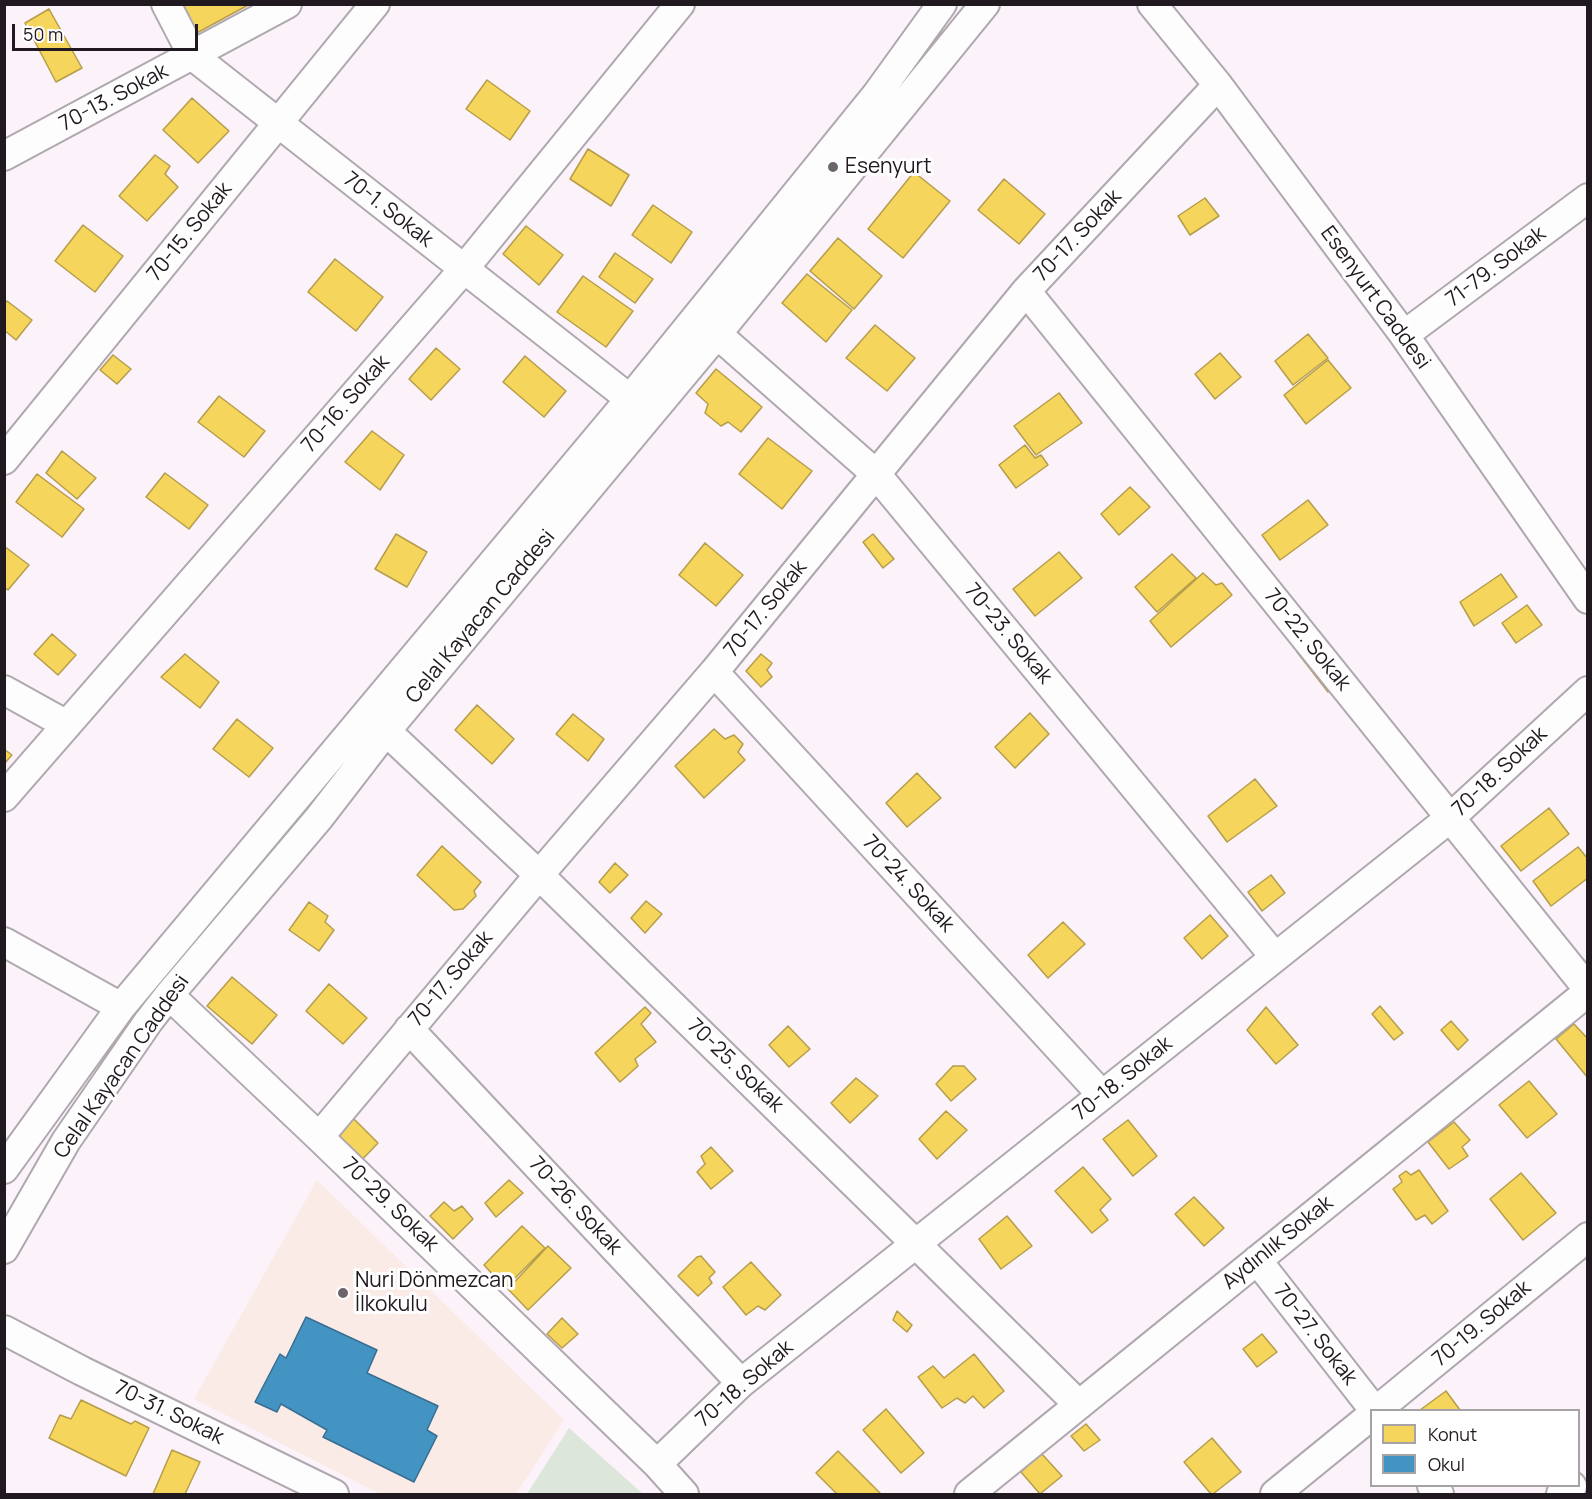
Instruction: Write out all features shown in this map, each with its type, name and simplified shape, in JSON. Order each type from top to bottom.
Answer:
[{"type":"street","name":"70-1. Sokak","points":[[166,4],[193,56],[630,399]]},
{"type":"street","name":"70-13. Sokak","points":[[4,156],[287,4]]},
{"type":"street","name":"70-15. Sokak","points":[[4,460],[375,4]]},
{"type":"street","name":"70-16. Sokak","points":[[4,797],[463,270],[680,4]]},
{"type":"street","name":"Celal Kayacan Caddesi","points":[[5,1168],[121,1007],[630,399],[877,94],[942,4]]},
{"type":"street","name":"Celal Kayacan Caddesi","points":[[4,1249],[66,1141],[169,995],[319,818],[386,731],[717,334],[985,4]]},
{"type":"street","name":"Esenyurt Caddesi","points":[[1152,4],[1218,85],[1404,335],[1587,599]]},
{"type":"street","name":"70-17. Sokak","points":[[319,1137],[539,875],[714,672],[1026,291],[1218,85]]},
{"type":"street","name":"71-79. Sokak","points":[[1404,335],[1587,198]]},
{"type":"street","name":"70-22. Sokak","points":[[1026,291],[1587,990]]},
{"type":"street","name":"70-23. Sokak","points":[[717,334],[876,474],[1275,957]]},
{"type":"street","name":"70-24. Sokak","points":[[714,672],[1102,1095]]},
{"type":"street","points":[[4,690],[67,725]]},
{"type":"street","name":"70-18. Sokak","points":[[657,1464],[741,1383],[1450,818],[1587,692]]},
{"type":"street","name":"70-25. Sokak","points":[[386,731],[539,875],[1079,1406]]},
{"type":"street","points":[[4,942],[121,1007]]},
{"type":"street","name":"Aydınlık Sokak","points":[[969,1494],[1587,990]]},
{"type":"street","name":"70-29. Sokak","points":[[169,995],[657,1464],[684,1494]]},
{"type":"street","name":"70-26. Sokak","points":[[409,1029],[741,1383]]},
{"type":"street","points":[[5,1168],[40,1187]]},
{"type":"street","name":"70-19. Sokak","points":[[1377,1409],[1587,1237]]},
{"type":"street","name":"70-27. Sokak","points":[[1257,1260],[1375,1409]]},
{"type":"street","name":"70-31. Sokak","points":[[4,1330],[92,1376],[334,1494]]},
{"type":"street","points":[[1275,1494],[1370,1416]]},
{"type":"shaded area","name":"Nuri Dönmezcan İlkokulu","points":[[317,1180],[564,1420],[516,1494],[380,1494],[194,1399]]},
{"type":"shaded area","points":[[569,1428],[643,1494],[527,1494]]},
{"type":"building: Konut","points":[[179,4],[250,4],[195,34]]},
{"type":"building: Konut","points":[[49,9],[82,68],[56,82],[25,23]]},
{"type":"building: Konut","points":[[487,80],[530,111],[510,140],[466,109]]},
{"type":"building: Konut","points":[[192,98],[229,131],[198,163],[163,130]]},
{"type":"building: Konut","points":[[588,149],[629,175],[611,206],[570,179]]},
{"type":"building: Konut","points":[[155,155],[170,166],[165,174],[178,187],[147,221],[119,196]]},
{"type":"building: Konut","points":[[914,172],[950,201],[903,258],[868,229]]},
{"type":"building: Konut","points":[[1004,179],[1045,214],[1019,244],[978,210]]},
{"type":"building: Konut","points":[[1205,198],[1219,216],[1190,235],[1178,216]]},
{"type":"building: Konut","points":[[653,205],[692,232],[671,263],[632,235]]},
{"type":"building: Konut","points":[[83,225],[123,256],[95,292],[55,261]]},
{"type":"building: Konut","points":[[526,226],[563,255],[539,285],[503,254]]},
{"type":"building: Konut","points":[[838,238],[882,276],[854,309],[810,271]]},
{"type":"building: Konut","points":[[615,253],[653,279],[635,303],[599,277]]},
{"type":"building: Konut","points":[[335,259],[383,297],[356,331],[308,292]]},
{"type":"building: Konut","points":[[807,274],[852,310],[826,342],[782,303]]},
{"type":"building: Konut","points":[[583,276],[633,311],[606,347],[557,312]]},
{"type":"building: Konut","points":[[7,301],[32,320],[16,340],[4,330],[4,304]]},
{"type":"building: Konut","points":[[875,325],[915,358],[887,391],[846,358]]},
{"type":"building: Konut","points":[[1308,334],[1328,358],[1293,385],[1275,361]]},
{"type":"building: Konut","points":[[436,348],[460,369],[431,400],[409,379]]},
{"type":"building: Konut","points":[[1220,353],[1241,377],[1215,399],[1195,374]]},
{"type":"building: Konut","points":[[113,355],[131,369],[117,384],[100,370]]},
{"type":"building: Konut","points":[[525,356],[566,391],[544,417],[503,382]]},
{"type":"building: Konut","points":[[1328,360],[1351,388],[1306,424],[1284,395]]},
{"type":"building: Konut","points":[[716,369],[762,407],[741,432],[728,422],[721,426],[705,413],[708,404],[696,393]]},
{"type":"building: Konut","points":[[1059,393],[1082,423],[1036,455],[1014,426]]},
{"type":"building: Konut","points":[[219,396],[265,431],[244,457],[198,422]]},
{"type":"building: Konut","points":[[372,431],[404,455],[380,490],[345,462]]},
{"type":"building: Konut","points":[[768,438],[812,471],[782,509],[739,474]]},
{"type":"building: Konut","points":[[1025,445],[1035,458],[1041,455],[1048,465],[1016,488],[999,465]]},
{"type":"building: Konut","points":[[62,451],[96,478],[77,499],[46,473]]},
{"type":"building: Konut","points":[[165,473],[208,505],[189,529],[146,497]]},
{"type":"building: Konut","points":[[37,474],[84,509],[62,537],[16,502]]},
{"type":"building: Konut","points":[[1130,487],[1150,507],[1119,535],[1101,514]]},
{"type":"building: Konut","points":[[1308,500],[1328,525],[1280,560],[1262,535]]},
{"type":"building: Konut","points":[[396,534],[427,552],[407,587],[375,569]]},
{"type":"building: Konut","points":[[873,534],[894,559],[883,568],[863,542]]},
{"type":"building: Konut","points":[[705,543],[743,575],[716,606],[679,575]]},
{"type":"building: Konut","points":[[4,546],[29,565],[8,590],[4,587]]},
{"type":"building: Konut","points":[[1059,552],[1082,578],[1035,616],[1013,589]]},
{"type":"building: Konut","points":[[1172,554],[1196,578],[1157,612],[1135,587]]},
{"type":"building: Konut","points":[[1203,573],[1216,585],[1222,583],[1232,595],[1171,647],[1150,621]]},
{"type":"building: Konut","points":[[1501,574],[1517,597],[1474,626],[1460,602]]},
{"type":"building: Konut","points":[[1527,605],[1542,625],[1516,643],[1502,623]]},
{"type":"building: Konut","points":[[52,634],[76,655],[58,675],[34,654]]},
{"type":"building: Konut","points":[[1302,648],[1333,686],[1328,692],[1297,652]]},
{"type":"building: Konut","points":[[185,654],[219,682],[200,708],[161,677]]},
{"type":"building: Konut","points":[[761,654],[772,663],[767,670],[772,677],[761,687],[746,671]]},
{"type":"building: Konut","points":[[477,705],[514,739],[492,764],[455,730]]},
{"type":"building: Konut","points":[[1030,713],[1049,734],[1015,768],[995,747]]},
{"type":"building: Konut","points":[[573,714],[604,739],[588,761],[556,734]]},
{"type":"building: Konut","points":[[237,719],[273,748],[249,777],[213,749]]},
{"type":"building: Konut","points":[[714,729],[725,739],[734,735],[743,744],[738,752],[745,760],[704,798],[675,766]]},
{"type":"building: Konut","points":[[4,749],[12,755],[4,764]]},
{"type":"building: Konut","points":[[917,773],[941,798],[907,827],[886,803]]},
{"type":"building: Konut","points":[[1255,779],[1277,806],[1227,842],[1208,816]]},
{"type":"building: Konut","points":[[1549,808],[1569,834],[1521,871],[1501,846]]},
{"type":"building: Konut","points":[[442,846],[481,882],[474,891],[476,896],[463,909],[454,910],[417,875]]},
{"type":"building: Konut","points":[[1578,847],[1588,859],[1588,878],[1551,906],[1533,881]]},
{"type":"building: Konut","points":[[615,863],[628,875],[610,893],[599,882]]},
{"type":"building: Konut","points":[[1271,875],[1285,893],[1262,911],[1248,892]]},
{"type":"building: Konut","points":[[646,901],[662,914],[645,933],[631,918]]},
{"type":"building: Konut","points":[[309,902],[328,916],[325,922],[334,930],[319,951],[289,930]]},
{"type":"building: Konut","points":[[1210,915],[1228,936],[1202,959],[1184,938]]},
{"type":"building: Konut","points":[[1063,922],[1085,944],[1048,978],[1028,955]]},
{"type":"building: Konut","points":[[232,977],[277,1015],[252,1044],[207,1006]]},
{"type":"building: Konut","points":[[329,984],[367,1018],[343,1044],[306,1011]]},
{"type":"building: Konut","points":[[1380,1006],[1403,1033],[1394,1040],[1372,1014]]},
{"type":"building: Konut","points":[[645,1007],[651,1013],[641,1024],[656,1042],[635,1059],[638,1066],[620,1082],[595,1053]]},
{"type":"building: Konut","points":[[1266,1007],[1298,1045],[1276,1064],[1247,1030]]},
{"type":"building: Konut","points":[[1451,1021],[1468,1040],[1458,1050],[1441,1030]]},
{"type":"building: Konut","points":[[1574,1024],[1588,1039],[1588,1078],[1556,1039]]},
{"type":"building: Konut","points":[[788,1026],[810,1049],[789,1067],[769,1045]]},
{"type":"building: Konut","points":[[953,1066],[964,1066],[976,1079],[951,1101],[936,1084]]},
{"type":"building: Konut","points":[[856,1078],[878,1096],[850,1123],[831,1103]]},
{"type":"building: Konut","points":[[1529,1081],[1557,1114],[1527,1138],[1499,1105]]},
{"type":"building: Konut","points":[[346,1111],[378,1143],[358,1164],[326,1132]]},
{"type":"building: Konut","points":[[946,1111],[967,1130],[937,1159],[919,1139]]},
{"type":"building: Konut","points":[[1128,1120],[1157,1156],[1133,1176],[1103,1139]]},
{"type":"building: Konut","points":[[1454,1122],[1470,1140],[1462,1147],[1468,1156],[1449,1169],[1428,1142]]},
{"type":"building: Konut","points":[[711,1147],[733,1171],[711,1189],[697,1172],[705,1164],[701,1156]]},
{"type":"building: Konut","points":[[1083,1167],[1111,1199],[1100,1210],[1108,1220],[1092,1233],[1055,1191]]},
{"type":"building: Konut","points":[[1419,1170],[1448,1211],[1432,1224],[1425,1215],[1416,1220],[1393,1189],[1402,1182],[1399,1176],[1406,1171],[1411,1175]]},
{"type":"building: Konut","points":[[1521,1173],[1556,1213],[1523,1240],[1490,1199]]},
{"type":"building: Konut","points":[[509,1180],[523,1193],[496,1217],[485,1203]]},
{"type":"building: Konut","points":[[1194,1197],[1224,1228],[1204,1246],[1175,1214]]},
{"type":"building: Konut","points":[[444,1202],[454,1211],[462,1206],[473,1219],[453,1239],[430,1216]]},
{"type":"building: Konut","points":[[1007,1216],[1032,1246],[1001,1269],[979,1239]]},
{"type":"building: Konut","points":[[522,1226],[545,1248],[505,1288],[484,1265]]},
{"type":"building: Konut","points":[[548,1246],[571,1268],[528,1310],[508,1289]]},
{"type":"building: Konut","points":[[701,1256],[715,1272],[709,1278],[712,1283],[698,1296],[678,1276],[697,1257]]},
{"type":"building: Konut","points":[[751,1262],[781,1295],[765,1310],[758,1306],[746,1315],[723,1287]]},
{"type":"building: Konut","points":[[897,1311],[912,1325],[907,1332],[893,1320]]},
{"type":"building: Konut","points":[[562,1318],[578,1334],[562,1348],[547,1334]]},
{"type":"building: Konut","points":[[1262,1334],[1277,1352],[1257,1367],[1243,1349]]},
{"type":"building: Konut","points":[[974,1354],[1004,1391],[984,1408],[973,1396],[965,1403],[957,1398],[942,1408],[918,1377],[933,1366],[944,1378]]},
{"type":"building: Konut","points":[[1446,1391],[1459,1409],[1421,1409]]},
{"type":"building: Konut","points":[[81,1400],[131,1424],[135,1421],[149,1428],[126,1476],[49,1438],[60,1415],[71,1419]]},
{"type":"building: Konut","points":[[886,1409],[924,1453],[901,1473],[863,1430]]},
{"type":"building: Konut","points":[[1086,1424],[1100,1440],[1084,1451],[1071,1436]]},
{"type":"building: Konut","points":[[1212,1438],[1241,1472],[1211,1494],[1184,1462]]},
{"type":"building: Konut","points":[[172,1450],[200,1462],[185,1494],[153,1494]]},
{"type":"building: Konut","points":[[838,1451],[881,1494],[837,1494],[816,1473]]},
{"type":"building: Konut","points":[[1041,1453],[1062,1476],[1040,1494],[1021,1472]]},
{"type":"building: Okul","points":[[306,1317],[377,1350],[367,1373],[438,1406],[427,1430],[437,1436],[414,1482],[323,1437],[327,1430],[281,1404],[277,1412],[255,1402],[280,1354],[286,1358]]},
{"type":"place","name":"Esenyurt","points":[[833,167]]},
{"type":"place","name":"Nuri Dönmezcan İlkokulu","points":[[343,1293]]}]
